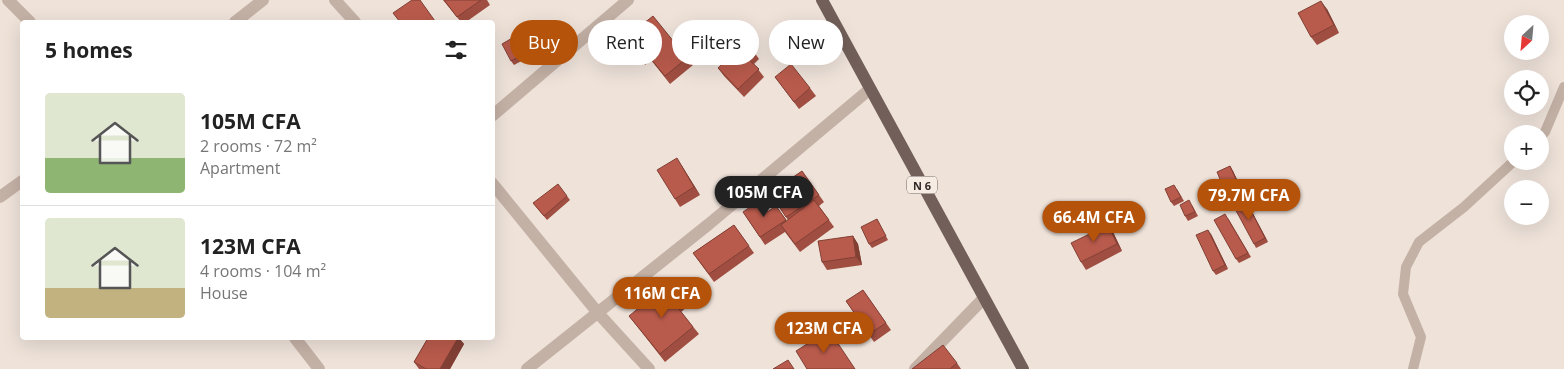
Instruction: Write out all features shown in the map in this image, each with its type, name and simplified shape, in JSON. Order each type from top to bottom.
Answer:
[{"type":"main road","name":"N 6","points":[[822,0],[1023,369]]},
{"type":"street","points":[[8,0],[28,20]]},
{"type":"street","points":[[238,20],[264,0]]},
{"type":"street","points":[[335,0],[353,20]]},
{"type":"street","points":[[495,113],[628,0]]},
{"type":"street","points":[[528,369],[709,224],[870,89]]},
{"type":"street","points":[[0,197],[20,182]]},
{"type":"street","points":[[495,187],[598,313],[649,369]]},
{"type":"street","points":[[915,369],[984,298]]},
{"type":"street","points":[[297,340],[319,369]]},
{"type":"lane","points":[[1548,125],[1564,87]]},
{"type":"lane","points":[[1413,369],[1421,337],[1403,294],[1406,267],[1419,242],[1464,207],[1504,170]]},
{"type":"building","points":[[412,0],[420,0],[434,20],[398,20],[393,13]]},
{"type":"building","points":[[444,0],[481,0],[457,17]]},
{"type":"building","points":[[1321,1],[1334,25],[1311,37],[1298,13]]},
{"type":"building","points":[[653,16],[656,20],[648,20]]},
{"type":"building","points":[[662,27],[672,39],[672,65],[678,65],[665,76],[656,65],[662,65]]},
{"type":"building","points":[[510,39],[510,59],[502,44]]},
{"type":"building","points":[[721,65],[755,65],[759,69],[738,89],[718,68]]},
{"type":"building","points":[[792,65],[810,88],[794,102],[775,77]]},
{"type":"building","points":[[677,158],[694,187],[675,199],[657,170]]},
{"type":"building","points":[[1230,166],[1239,186],[1225,191],[1217,172]]},
{"type":"building","points":[[802,171],[819,195],[786,217],[770,193]]},
{"type":"building","points":[[558,184],[567,196],[544,216],[533,203]]},
{"type":"building","points":[[1174,185],[1181,197],[1171,202],[1165,189]]},
{"type":"building","points":[[1210,188],[1216,201],[1207,206],[1200,193]]},
{"type":"building","points":[[1245,199],[1265,238],[1254,244],[1233,205]]},
{"type":"building","points":[[814,200],[829,220],[795,244],[781,225]]},
{"type":"building","points":[[1189,200],[1195,212],[1185,216],[1180,205]]},
{"type":"building","points":[[759,201],[767,212],[776,206],[786,220],[760,237],[743,212]]},
{"type":"building","points":[[1225,214],[1248,253],[1236,259],[1214,220]]},
{"type":"building","points":[[877,219],[886,236],[869,244],[861,227]]},
{"type":"building","points":[[734,225],[749,246],[709,274],[693,253]]},
{"type":"building","points":[[1108,225],[1117,244],[1081,262],[1071,243]]},
{"type":"building","points":[[1208,230],[1225,265],[1213,271],[1196,235]]},
{"type":"building","points":[[853,236],[856,257],[822,262],[818,241]]},
{"type":"building","points":[[669,283],[682,299],[675,304],[693,327],[660,354],[629,316]]},
{"type":"building","points":[[863,290],[886,323],[869,334],[846,301]]},
{"type":"building","points":[[829,330],[855,369],[807,369],[796,351]]},
{"type":"building","points":[[427,340],[457,340],[440,369],[426,369],[414,362]]},
{"type":"building","points":[[943,345],[957,363],[950,369],[912,369]]},
{"type":"building","points":[[788,360],[794,369],[773,369]]}]
